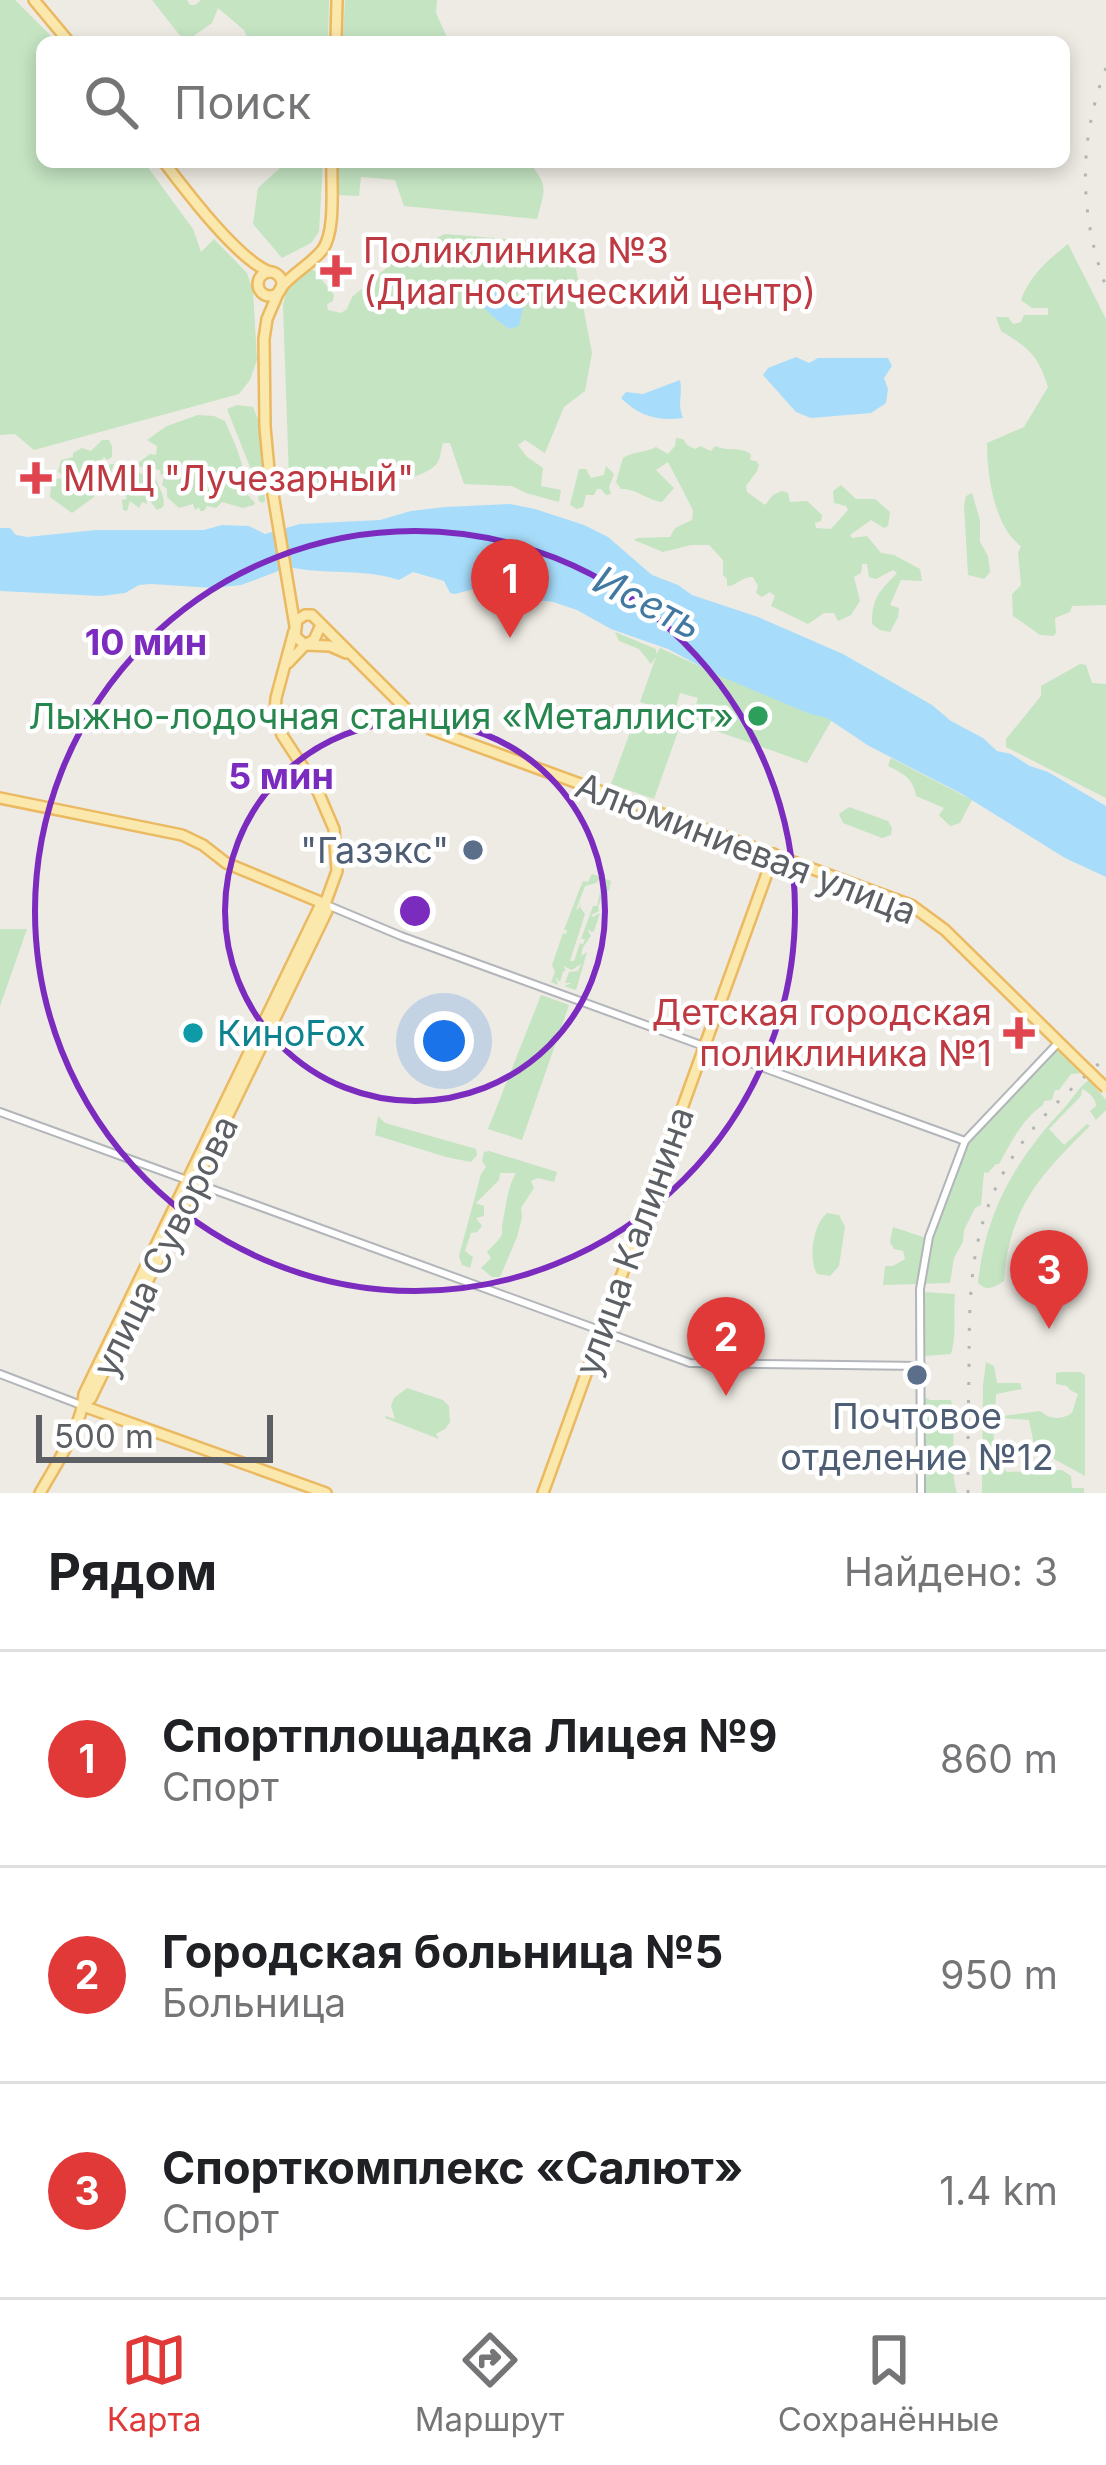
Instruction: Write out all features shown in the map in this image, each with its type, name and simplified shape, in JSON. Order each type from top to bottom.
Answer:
[{"type":"main road","points":[[34,0],[64,36]]},
{"type":"main road","points":[[336,36],[337,0]]},
{"type":"main road","points":[[168,168],[242,253],[281,280],[264,339]]},
{"type":"main road","points":[[242,253],[259,287],[269,295],[320,252],[327,239],[332,168]]},
{"type":"main road","points":[[302,267],[262,274],[259,287],[266,441],[296,639],[304,645],[337,648],[354,658]]},
{"type":"main road","points":[[285,668],[314,640],[321,625],[296,598],[288,578]]},
{"type":"main road","points":[[294,628],[301,617],[312,615]]},
{"type":"main road","name":"Алюминиевая улица","points":[[321,625],[430,729],[922,911],[1106,1088]]},
{"type":"main road","name":"улица Суворова","points":[[40,1493],[91,1398],[319,908],[326,904],[337,871],[334,829],[316,787],[277,724],[275,704],[294,628]]},
{"type":"main road","points":[[0,798],[182,835],[226,863],[326,904]]},
{"type":"main road","name":"улица Калинина","points":[[543,1493],[774,854]]},
{"type":"main road","points":[[83,1406],[326,1493]]},
{"type":"street","points":[[326,904],[401,936],[965,1141]]},
{"type":"street","points":[[921,1493],[920,1288],[929,1237],[965,1141],[1059,1042]]},
{"type":"street","points":[[0,1112],[690,1363],[922,1366]]},
{"type":"street","points":[[0,1374],[83,1406]]},
{"type":"green space","points":[[0,0],[15,0],[51,36],[36,36],[36,168],[148,168],[193,229],[201,252],[214,239],[247,273],[253,291],[257,360],[239,394],[34,450],[15,434],[0,435]]},
{"type":"green space","points":[[152,0],[187,0],[195,5],[201,0],[329,0],[328,36],[246,36],[218,8],[212,23],[194,36],[180,36]]},
{"type":"green space","points":[[345,0],[437,0],[436,13],[446,36],[343,36]]},
{"type":"green space","points":[[280,168],[323,168],[319,232],[311,243],[282,258],[253,224],[258,188]]},
{"type":"green space","points":[[338,168],[533,168],[543,194],[537,219],[404,206],[395,180],[361,177],[359,196],[337,195]]},
{"type":"green space","points":[[445,234],[531,241],[573,253],[592,353],[585,391],[564,407],[545,453],[525,440],[518,445],[543,468],[541,486],[561,490],[559,502],[512,486],[464,484],[450,443],[443,443],[438,462],[428,471],[391,482],[289,479],[283,305],[288,286],[314,270],[334,295],[328,310],[341,313],[352,297],[403,254]]},
{"type":"green space","points":[[1068,244],[1106,319],[1106,605],[1072,606],[1070,612],[1055,618],[1053,636],[1040,635],[1013,616],[1012,594],[1021,585],[1021,546],[998,513],[987,443],[1024,427],[1048,387],[1036,360],[1001,331],[996,317],[1008,317],[1013,324],[1024,315],[1048,315],[1048,308],[1032,308],[1021,300],[1035,276]]},
{"type":"green space","points":[[253,407],[260,417],[265,475],[258,478],[264,484],[262,503],[249,481],[252,472],[227,409]]},
{"type":"green space","points":[[198,415],[225,421],[242,464],[245,492],[254,505],[243,508],[222,502],[204,511],[195,510],[193,504],[179,508],[162,485],[165,472],[161,476],[155,469],[163,507],[157,510],[145,493],[147,504],[142,502],[139,508],[130,501],[127,511],[123,510],[124,493],[136,471],[151,476],[150,468],[134,466],[156,455],[157,446],[147,440],[167,426]]},
{"type":"green space","points":[[676,438],[695,449],[711,451],[715,446],[751,454],[750,460],[759,465],[747,492],[765,505],[782,491],[788,493],[790,502],[807,501],[822,515],[816,528],[831,529],[848,510],[834,503],[833,491],[841,485],[856,499],[875,499],[890,512],[888,526],[871,520],[850,535],[867,536],[881,553],[920,569],[922,581],[901,580],[890,605],[899,608],[890,632],[872,624],[872,615],[878,596],[897,573],[893,570],[876,579],[869,577],[867,564],[862,564],[861,573],[854,577],[860,601],[851,615],[838,621],[834,613],[824,613],[808,624],[771,606],[775,596],[756,593],[753,577],[727,586],[723,560],[709,545],[663,552],[634,540],[670,537],[675,528],[692,520],[693,510],[668,462],[656,470],[674,488],[662,502],[621,489],[616,482],[623,458],[656,447],[668,454]]},
{"type":"green space","points":[[102,440],[109,440],[112,457],[104,457],[92,471],[103,475],[114,464],[109,478],[100,488],[93,488],[94,497],[72,513],[50,497],[56,479],[73,477],[58,472],[61,460],[82,448],[91,451]]},
{"type":"green space","points":[[606,466],[614,474],[611,494],[597,489],[594,495],[586,495],[583,507],[570,505],[579,469],[586,469],[591,478],[604,475]]},
{"type":"green space","points":[[972,493],[980,542],[988,556],[990,572],[984,579],[968,575],[964,505]]},
{"type":"green space","name":"Лыжно-лодочная станция «Металлист»","points":[[615,632],[656,649],[656,654],[660,648],[833,718],[807,763],[691,722],[698,698],[680,693],[674,714],[640,702],[656,657],[651,664],[639,649],[619,641]]},
{"type":"green space","points":[[1086,665],[1092,683],[1106,684],[1106,798],[1006,747],[1006,739],[1041,696],[1041,686]]},
{"type":"green space","points":[[639,708],[681,723],[654,799],[611,784]]},
{"type":"green space","points":[[891,758],[972,800],[960,823],[950,826],[939,815],[944,808],[916,796],[907,777],[888,766]]},
{"type":"green space","points":[[849,807],[888,821],[891,835],[882,838],[843,823],[839,814]]},
{"type":"green space","points":[[592,874],[601,877],[585,886],[576,910],[581,900],[585,914],[570,961],[585,939],[581,939],[593,906],[597,906],[603,878],[611,881],[599,911],[591,915],[600,913],[594,931],[587,929],[591,936],[583,947],[581,956],[587,952],[576,990],[564,986],[572,983],[565,983],[569,972],[578,971],[581,964],[572,970],[563,966],[566,970],[560,982],[556,977],[558,985],[551,982],[552,965],[583,881],[588,882]]},
{"type":"green space","points":[[0,929],[27,929],[0,1006]]},
{"type":"green space","points":[[541,995],[569,1005],[522,1140],[488,1129]]},
{"type":"green space","points":[[1057,1050],[1081,1073],[1071,1074],[1052,1100],[1044,1101],[1023,1124],[999,1164],[984,1172],[981,1205],[964,1230],[950,1283],[883,1285],[885,1266],[905,1259],[903,1251],[890,1242],[893,1227],[932,1240],[967,1142]]},
{"type":"green space","points":[[1089,1080],[1106,1100],[1106,1110],[1096,1120],[1090,1111],[1095,1101],[1082,1089],[1081,1096],[1049,1129],[1064,1145],[1090,1126],[1030,1194],[1013,1233],[1004,1281],[991,1288],[981,1286],[988,1233],[1006,1188],[1032,1146]]},
{"type":"green space","points":[[378,1116],[385,1123],[476,1149],[477,1155],[471,1162],[375,1135]]},
{"type":"green space","points":[[484,1152],[557,1172],[554,1182],[531,1181],[534,1188],[521,1208],[517,1237],[500,1277],[481,1268],[502,1235],[516,1173],[500,1173],[476,1203],[484,1206],[484,1216],[476,1218],[482,1226],[471,1233],[465,1251],[473,1257],[470,1268],[462,1265],[459,1256],[486,1167]]},
{"type":"green space","points":[[827,1213],[839,1215],[845,1227],[839,1266],[830,1276],[817,1274],[813,1260],[815,1233]]},
{"type":"green space","points":[[924,1292],[955,1294],[951,1354],[924,1356]]},
{"type":"green space","points":[[986,1362],[994,1366],[997,1383],[1020,1383],[1022,1389],[996,1394],[994,1435],[1001,1464],[1007,1472],[1062,1470],[1071,1476],[1072,1488],[1084,1488],[1084,1493],[982,1493]]},
{"type":"green space","points":[[1056,1373],[1085,1375],[1085,1476],[1054,1459],[1053,1445],[1034,1445],[1029,1420],[1002,1418],[1040,1411],[1056,1418],[1072,1413],[1078,1394],[1056,1384]]},
{"type":"green space","points":[[407,1388],[449,1406],[450,1422],[436,1434],[439,1439],[385,1418],[395,1419],[394,1398]]},
{"type":"green space","points":[[924,1397],[951,1400],[957,1493],[926,1493]]},
{"type":"water","points":[[492,280],[503,280],[505,296],[519,297],[524,304],[519,326],[510,329],[480,303]]},
{"type":"water","points":[[796,357],[809,363],[818,358],[888,358],[892,366],[884,378],[886,403],[871,413],[811,418],[796,412],[763,375],[768,368]]},
{"type":"water","points":[[680,380],[683,418],[650,416],[621,398],[626,392],[643,394]]},
{"type":"water","name":"Исеть","points":[[510,504],[584,525],[608,537],[652,575],[692,595],[843,654],[932,705],[997,751],[1048,772],[1106,806],[1106,877],[1065,858],[827,718],[715,674],[577,610],[531,599],[519,589],[497,583],[455,594],[444,581],[413,572],[399,580],[289,567],[241,585],[213,588],[151,584],[101,596],[0,591],[0,528],[27,537],[96,530],[204,530],[222,525],[249,526],[265,534],[300,524],[380,520],[411,511]]},
{"type":"railway","points":[[1106,68],[1090,123],[1085,178],[1091,232],[1106,287]]},
{"type":"railway","points":[[968,1493],[970,1311],[982,1225],[991,1198],[1022,1143],[1051,1108],[1106,1057]]},
{"type":"place","name":"Поликлиника №3 (Диагностический центр)","points":[[336,271]]},
{"type":"place","name":"ММЦ \"Лучезарный\"","points":[[36,478]]},
{"type":"place","name":"Спортплощадка Лицея №9","points":[[510,638]]},
{"type":"place","name":"Лыжно-лодочная станция «Металлист»","points":[[758,716]]},
{"type":"place","name":"\"Газэкс\"","points":[[473,850]]},
{"type":"place","name":"КиноFox","points":[[193,1033]]},
{"type":"place","name":"Детская городская поликлиника №1","points":[[1019,1033]]},
{"type":"place","name":"Спорткомплекс «Салют»","points":[[1049,1329]]},
{"type":"place","name":"Почтовое отделение №12","points":[[917,1375]]},
{"type":"place","name":"Городская больница №5","points":[[726,1396]]}]
